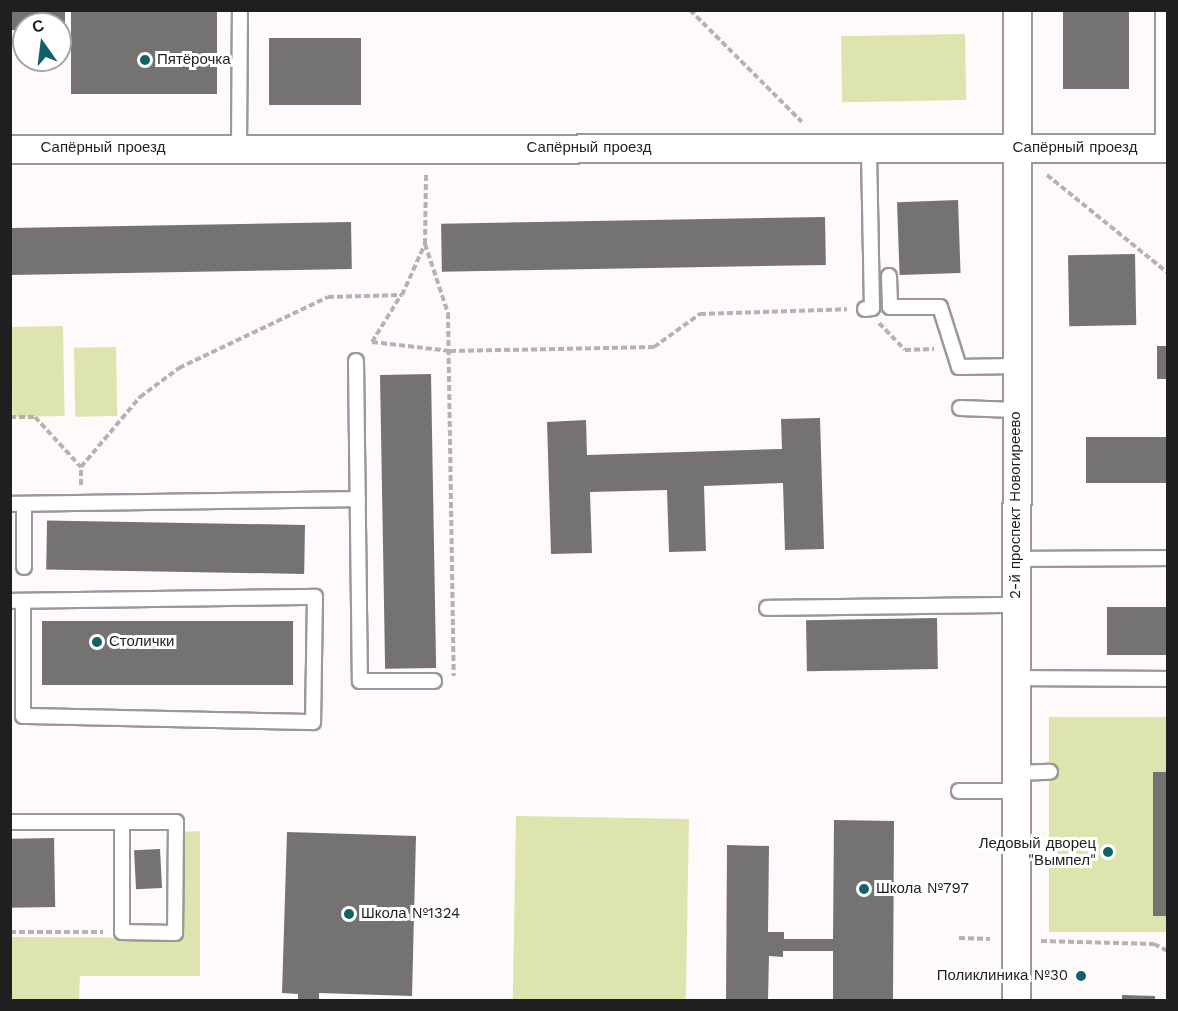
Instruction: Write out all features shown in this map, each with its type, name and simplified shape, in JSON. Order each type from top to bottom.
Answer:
[{"type":"street","name":"2-й проспект Новогиреево","points":[[1016,1000],[1017,10]]},
{"type":"street","name":"Сапёрный проезд","points":[[10,148],[1165,148]]},
{"type":"lane","points":[[238,147],[240,10]]},
{"type":"lane","points":[[1165,148],[1163,11],[1167,11]]},
{"type":"lane","points":[[865,309],[872,308],[869,148]]},
{"type":"lane","points":[[889,276],[890,307],[940,307],[959,367],[1016,366]]},
{"type":"lane","points":[[356,361],[360,681],[434,681]]},
{"type":"lane","points":[[960,408],[1016,410]]},
{"type":"lane","points":[[24,567],[17,504],[358,500]]},
{"type":"lane","points":[[1016,559],[1167,558]]},
{"type":"lane","points":[[315,597],[314,722],[23,716],[17,601],[315,597]]},
{"type":"lane","points":[[767,608],[1016,605]]},
{"type":"lane","points":[[1016,678],[1167,679]]},
{"type":"lane","points":[[959,791],[1016,782],[1050,772]]},
{"type":"lane","points":[[10,822],[122,822],[176,822],[175,933],[122,932],[122,822]]},
{"type":"path","points":[[690,10],[829,148]]},
{"type":"path","points":[[427,169],[425,244],[448,313],[450,351],[454,681],[434,681]]},
{"type":"path","points":[[1045,173],[1167,273]]},
{"type":"path","points":[[356,361],[372,342],[402,295],[425,244]]},
{"type":"path","points":[[81,504],[81,467],[140,397],[179,368],[328,297],[402,295]]},
{"type":"path","points":[[372,342],[450,351],[654,347],[700,314],[865,309],[905,350],[953,348]]},
{"type":"path","points":[[10,417],[35,417],[81,467]]},
{"type":"path","points":[[10,932],[122,932]]},
{"type":"path","points":[[959,938],[992,939]]},
{"type":"path","points":[[1031,940],[1154,944],[1167,951]]},
{"type":"green space","points":[[965,34],[966,100],[842,102],[841,36]]},
{"type":"green space","points":[[63,326],[65,416],[13,417],[11,327]]},
{"type":"green space","points":[[116,347],[117,416],[75,417],[74,348]]},
{"type":"green space","name":"Ледовый дворец \"Вымпел\"","points":[[1049,717],[1167,717],[1167,932],[1049,932]]},
{"type":"green space","points":[[516,816],[689,819],[686,1000],[513,1000]]},
{"type":"green space","points":[[200,831],[200,976],[80,976],[79,1000],[11,1000],[11,937],[182,938],[181,832]]},
{"type":"building","points":[[10,10],[65,10],[65,12],[12,12],[12,30],[10,30]]},
{"type":"building","points":[[71,10],[217,10],[217,94],[71,94]]},
{"type":"building","points":[[1063,10],[1129,10],[1129,89],[1063,89]]},
{"type":"building","points":[[269,38],[361,38],[361,105],[269,105]]},
{"type":"building","points":[[958,200],[961,273],[900,275],[897,202]]},
{"type":"building","points":[[825,217],[826,265],[442,272],[441,224]]},
{"type":"building","points":[[351,222],[352,269],[11,275],[10,228]]},
{"type":"building","points":[[1135,254],[1136,325],[1069,326],[1068,255]]},
{"type":"building","points":[[1157,346],[1168,346],[1168,379],[1157,379]]},
{"type":"building","points":[[431,374],[436,668],[385,669],[380,375]]},
{"type":"building","points":[[820,418],[824,549],[785,550],[783,483],[704,486],[706,551],[669,552],[667,490],[590,492],[592,553],[551,554],[547,422],[586,420],[587,455],[782,449],[781,419]]},
{"type":"building","points":[[1086,437],[1168,437],[1168,483],[1086,483]]},
{"type":"building","points":[[47,520],[305,525],[304,574],[46,569]]},
{"type":"building","points":[[1107,607],[1168,607],[1168,655],[1107,655]]},
{"type":"building","points":[[937,618],[938,669],[807,671],[806,620]]},
{"type":"building","points":[[42,621],[293,621],[293,685],[42,685]]},
{"type":"building","points":[[1153,772],[1168,772],[1168,916],[1153,916]]},
{"type":"building","name":"Школа №797","points":[[834,820],[894,821],[893,1000],[833,1000],[833,951],[783,951],[783,957],[769,956],[768,1000],[726,1000],[727,845],[769,846],[768,932],[784,932],[784,939],[833,939]]},
{"type":"building","name":"Школа №1324","points":[[287,832],[416,836],[412,996],[319,993],[319,1000],[298,1000],[298,994],[282,993]]},
{"type":"building","points":[[54,838],[55,907],[11,908],[10,839]]},
{"type":"building","points":[[160,849],[162,888],[136,889],[134,850]]},
{"type":"building","points":[[1122,995],[1155,996],[1155,1000],[1122,1000]]},
{"type":"place","name":"Пятёрочка","points":[[145,60]]},
{"type":"place","name":"Столички","points":[[97,642]]},
{"type":"place","name":"Ледовый дворец \"Вымпел\"","points":[[1108,852]]},
{"type":"place","name":"Школа №797","points":[[864,889]]},
{"type":"place","name":"Школа №1324","points":[[349,914]]},
{"type":"place","name":"Поликлиника №30","points":[[1081,976]]}]
